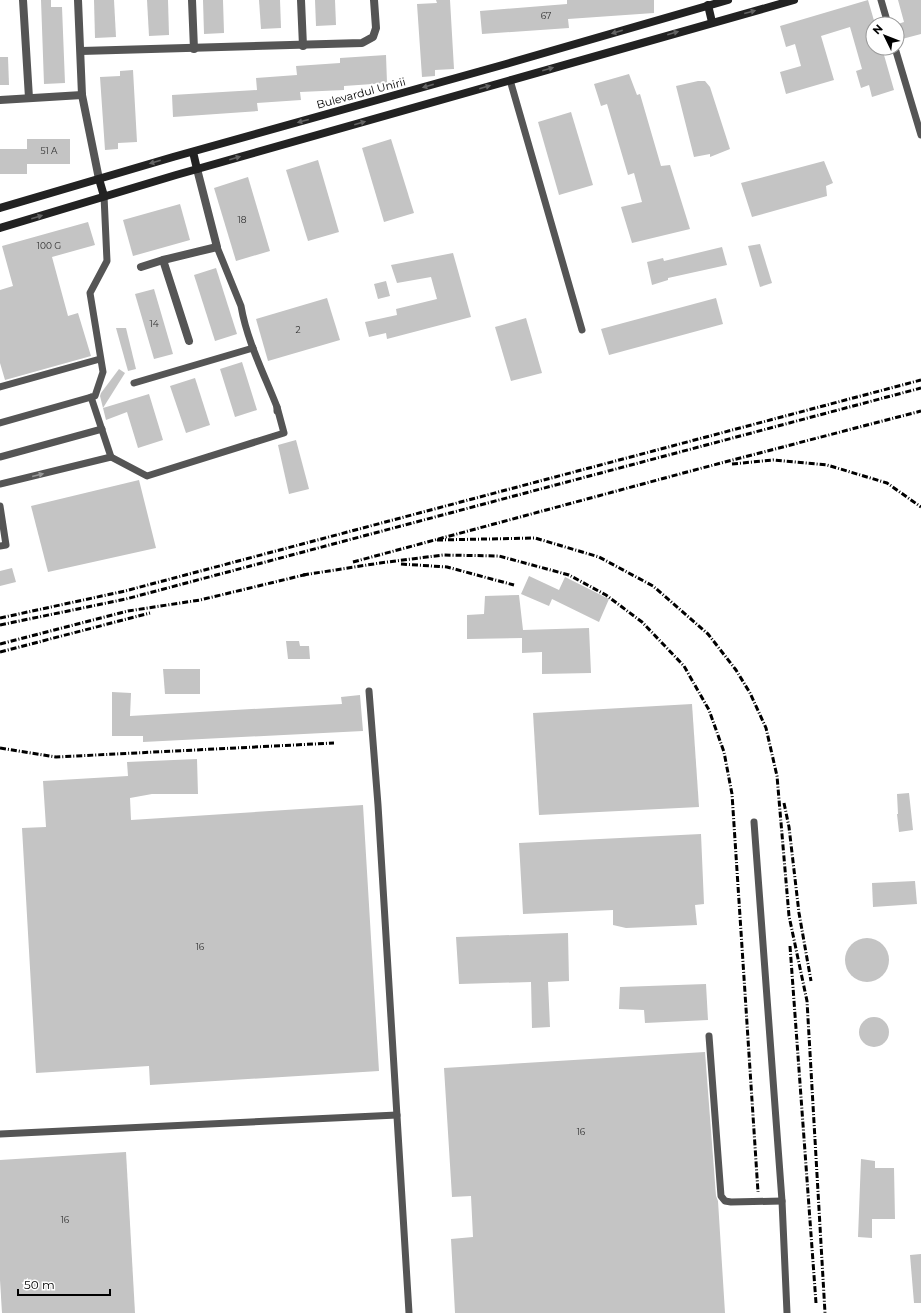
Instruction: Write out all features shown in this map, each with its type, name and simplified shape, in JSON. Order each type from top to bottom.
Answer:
[{"type":"main road","name":"Bulevardul Unirii","points":[[0,208],[512,62],[707,3],[728,0]]},
{"type":"main road","points":[[0,228],[197,169],[794,0]]},
{"type":"main road","points":[[707,3],[712,22]]},
{"type":"main road","points":[[193,152],[197,169]]},
{"type":"main road","points":[[99,179],[104,196]]},
{"type":"street","points":[[23,0],[29,98]]},
{"type":"street","points":[[78,0],[82,95],[99,179]]},
{"type":"street","points":[[192,0],[194,49]]},
{"type":"street","points":[[301,0],[303,46]]},
{"type":"street","points":[[81,50],[194,49],[362,43],[373,37],[376,28],[374,0]]},
{"type":"street","points":[[0,100],[82,95]]},
{"type":"street","points":[[141,267],[217,247],[197,169]]},
{"type":"street","points":[[163,260],[189,341]]},
{"type":"lane","points":[[881,0],[886,16]]},
{"type":"lane","points":[[897,56],[921,135]]},
{"type":"lane","points":[[510,80],[582,330]]},
{"type":"lane","points":[[0,423],[95,396],[103,372],[90,293],[106,261],[104,196]]},
{"type":"lane","points":[[0,484],[111,457],[147,476],[284,433],[277,406],[253,348],[241,306],[217,247]]},
{"type":"lane","points":[[134,383],[253,348]]},
{"type":"lane","points":[[0,387],[100,359]]},
{"type":"lane","points":[[91,397],[111,457]]},
{"type":"lane","points":[[277,406],[278,423]]},
{"type":"lane","points":[[0,457],[102,429]]},
{"type":"lane","points":[[0,506],[6,545],[0,546]]},
{"type":"lane","points":[[369,691],[378,805],[409,1313]]},
{"type":"lane","points":[[754,822],[782,1201],[787,1313]]},
{"type":"lane","points":[[709,1036],[721,1196],[725,1201],[731,1202],[782,1201]]},
{"type":"lane","points":[[0,1134],[397,1115]]},
{"type":"building","points":[[41,0],[51,0],[51,7],[62,7],[65,83],[44,84]]},
{"type":"building","points":[[94,0],[114,0],[116,37],[95,38]]},
{"type":"building","points":[[147,0],[168,0],[169,35],[149,36]]},
{"type":"building","points":[[203,0],[223,0],[224,33],[204,34]]},
{"type":"building","points":[[259,0],[280,0],[281,28],[261,29]]},
{"type":"building","points":[[315,0],[335,0],[336,25],[316,26]]},
{"type":"building","points":[[436,0],[450,0],[454,69],[435,70],[435,76],[422,77],[417,4],[437,3]]},
{"type":"building","points":[[567,0],[654,0],[654,13],[568,19],[569,28],[482,34],[480,11],[567,4]]},
{"type":"building","points":[[868,0],[873,16],[865,16],[865,56],[884,56],[894,90],[872,97],[869,85],[861,88],[856,71],[862,69],[850,27],[821,36],[834,80],[786,94],[780,72],[801,66],[795,44],[786,47],[780,26]]},
{"type":"building","points":[[898,0],[921,0],[921,34],[905,38],[905,16],[902,16]]},
{"type":"building","points":[[386,55],[387,83],[344,86],[344,90],[300,92],[301,100],[257,103],[258,111],[173,117],[172,95],[257,90],[256,78],[297,75],[296,66],[340,63],[340,58]]},
{"type":"building","points":[[0,57],[8,57],[9,85],[0,85]]},
{"type":"building","points":[[133,70],[137,142],[118,143],[118,149],[105,150],[100,77],[120,76],[120,71]]},
{"type":"building","points":[[629,74],[637,95],[640,94],[661,166],[670,165],[690,229],[632,243],[621,207],[642,202],[634,173],[628,175],[607,104],[601,106],[594,84]]},
{"type":"building","points":[[705,81],[710,87],[730,149],[710,157],[710,154],[694,157],[676,86]]},
{"type":"building","points":[[571,112],[593,185],[559,195],[538,122]]},
{"type":"building","points":[[27,139],[70,139],[70,164],[27,164],[27,174],[0,174],[0,149],[27,149]]},
{"type":"building","points":[[391,139],[414,213],[384,222],[362,148]]},
{"type":"building","points":[[318,160],[339,232],[308,241],[286,170]]},
{"type":"building","points":[[824,161],[833,183],[826,186],[827,196],[752,217],[741,183]]},
{"type":"building","points":[[248,177],[270,251],[236,261],[214,188]]},
{"type":"building","points":[[180,204],[190,240],[133,256],[123,220]]},
{"type":"building","points":[[88,222],[95,245],[52,257],[68,316],[78,313],[91,356],[5,380],[0,363],[0,290],[13,286],[2,246]]},
{"type":"building","points":[[760,244],[772,283],[760,287],[748,246]]},
{"type":"building","points":[[722,247],[727,265],[668,278],[668,280],[652,285],[647,262],[663,258],[664,261]]},
{"type":"building","points":[[453,253],[471,317],[387,339],[386,333],[369,337],[365,322],[397,315],[396,309],[437,299],[431,277],[397,283],[391,265]]},
{"type":"building","points":[[216,268],[237,334],[215,341],[194,275]]},
{"type":"building","points":[[386,281],[390,296],[378,299],[374,284]]},
{"type":"building","points":[[154,289],[173,354],[154,359],[135,294]]},
{"type":"building","points":[[327,298],[340,340],[268,361],[256,319]]},
{"type":"building","points":[[716,298],[723,324],[609,355],[601,329]]},
{"type":"building","points":[[526,318],[542,373],[511,381],[495,327]]},
{"type":"building","points":[[116,328],[126,328],[136,369],[128,371]]},
{"type":"building","points":[[242,362],[257,410],[235,417],[220,369]]},
{"type":"building","points":[[119,369],[125,373],[103,408],[100,396],[101,393]]},
{"type":"building","points":[[195,378],[210,425],[186,433],[170,386]]},
{"type":"building","points":[[149,394],[163,440],[138,448],[127,412],[106,420],[103,408]]},
{"type":"building","points":[[296,440],[309,489],[289,494],[278,445]]},
{"type":"building","points":[[139,480],[156,548],[48,572],[31,506]]},
{"type":"building","points":[[12,568],[16,582],[0,586],[0,571]]},
{"type":"building","points":[[529,576],[559,590],[565,577],[609,599],[599,622],[552,599],[549,606],[521,594]]},
{"type":"building","points":[[519,595],[523,630],[589,628],[591,673],[542,674],[542,652],[522,653],[522,638],[467,639],[467,615],[484,614],[485,596]]},
{"type":"building","points":[[286,641],[299,641],[300,646],[309,646],[310,659],[288,659]]},
{"type":"building","points":[[163,669],[200,669],[200,694],[165,694]]},
{"type":"building","points":[[112,692],[131,693],[130,716],[342,704],[341,697],[360,695],[363,731],[143,742],[143,736],[112,736]]},
{"type":"building","points":[[692,704],[699,807],[539,815],[533,713]]},
{"type":"building","points":[[197,759],[198,794],[152,794],[130,798],[131,820],[363,805],[379,1071],[150,1085],[149,1066],[36,1073],[22,828],[46,827],[43,781],[128,776],[127,762]]},
{"type":"building","points":[[909,793],[913,830],[899,832],[897,794]]},
{"type":"building","points":[[701,834],[704,904],[695,905],[697,925],[626,928],[613,925],[613,910],[523,914],[519,843]]},
{"type":"building","points":[[915,881],[917,904],[873,907],[872,883]]},
{"type":"building","points":[[568,933],[569,981],[548,982],[550,1027],[532,1028],[531,982],[459,984],[456,937]]},
{"type":"building","points":[[867,938],[879,942],[885,948],[889,960],[885,972],[879,978],[867,982],[855,978],[849,972],[845,960],[849,948],[855,942]]},
{"type":"building","points":[[706,984],[708,1020],[645,1023],[644,1010],[619,1009],[620,987]]},
{"type":"building","points":[[874,1017],[885,1021],[889,1032],[885,1043],[874,1047],[863,1043],[859,1032],[863,1021]]},
{"type":"building","points":[[705,1052],[716,1196],[718,1201],[725,1313],[455,1313],[451,1239],[473,1237],[471,1196],[452,1197],[444,1068]]},
{"type":"building","points":[[126,1152],[135,1313],[2,1313],[0,1280],[0,1160]]},
{"type":"building","points":[[861,1159],[875,1161],[875,1168],[894,1168],[895,1219],[872,1219],[872,1238],[858,1237]]},
{"type":"building","points":[[921,1254],[921,1303],[914,1303],[910,1255]]},
{"type":"railway","points":[[0,618],[125,591],[921,380]]},
{"type":"railway","points":[[0,625],[126,599],[921,388]]},
{"type":"railway","points":[[353,562],[921,411]]},
{"type":"railway","points":[[732,464],[773,460],[827,465],[887,483],[921,507]]},
{"type":"railway","points":[[437,540],[535,538],[599,557],[653,586],[708,634],[736,670],[750,693],[766,728],[777,776],[789,916],[807,1001],[825,1313]]},
{"type":"railway","points":[[303,575],[443,555],[499,556],[569,575],[606,595],[642,622],[684,666],[709,710],[724,752],[732,794],[758,1192]]},
{"type":"railway","points":[[401,564],[447,567],[514,585]]},
{"type":"railway","points":[[0,644],[128,611],[200,600],[308,574]]},
{"type":"railway","points":[[0,652],[150,613]]},
{"type":"railway","points":[[0,748],[56,757],[334,743]]},
{"type":"railway","points":[[784,803],[789,827],[799,913],[811,981]]},
{"type":"railway","points":[[790,946],[816,1303]]}]
